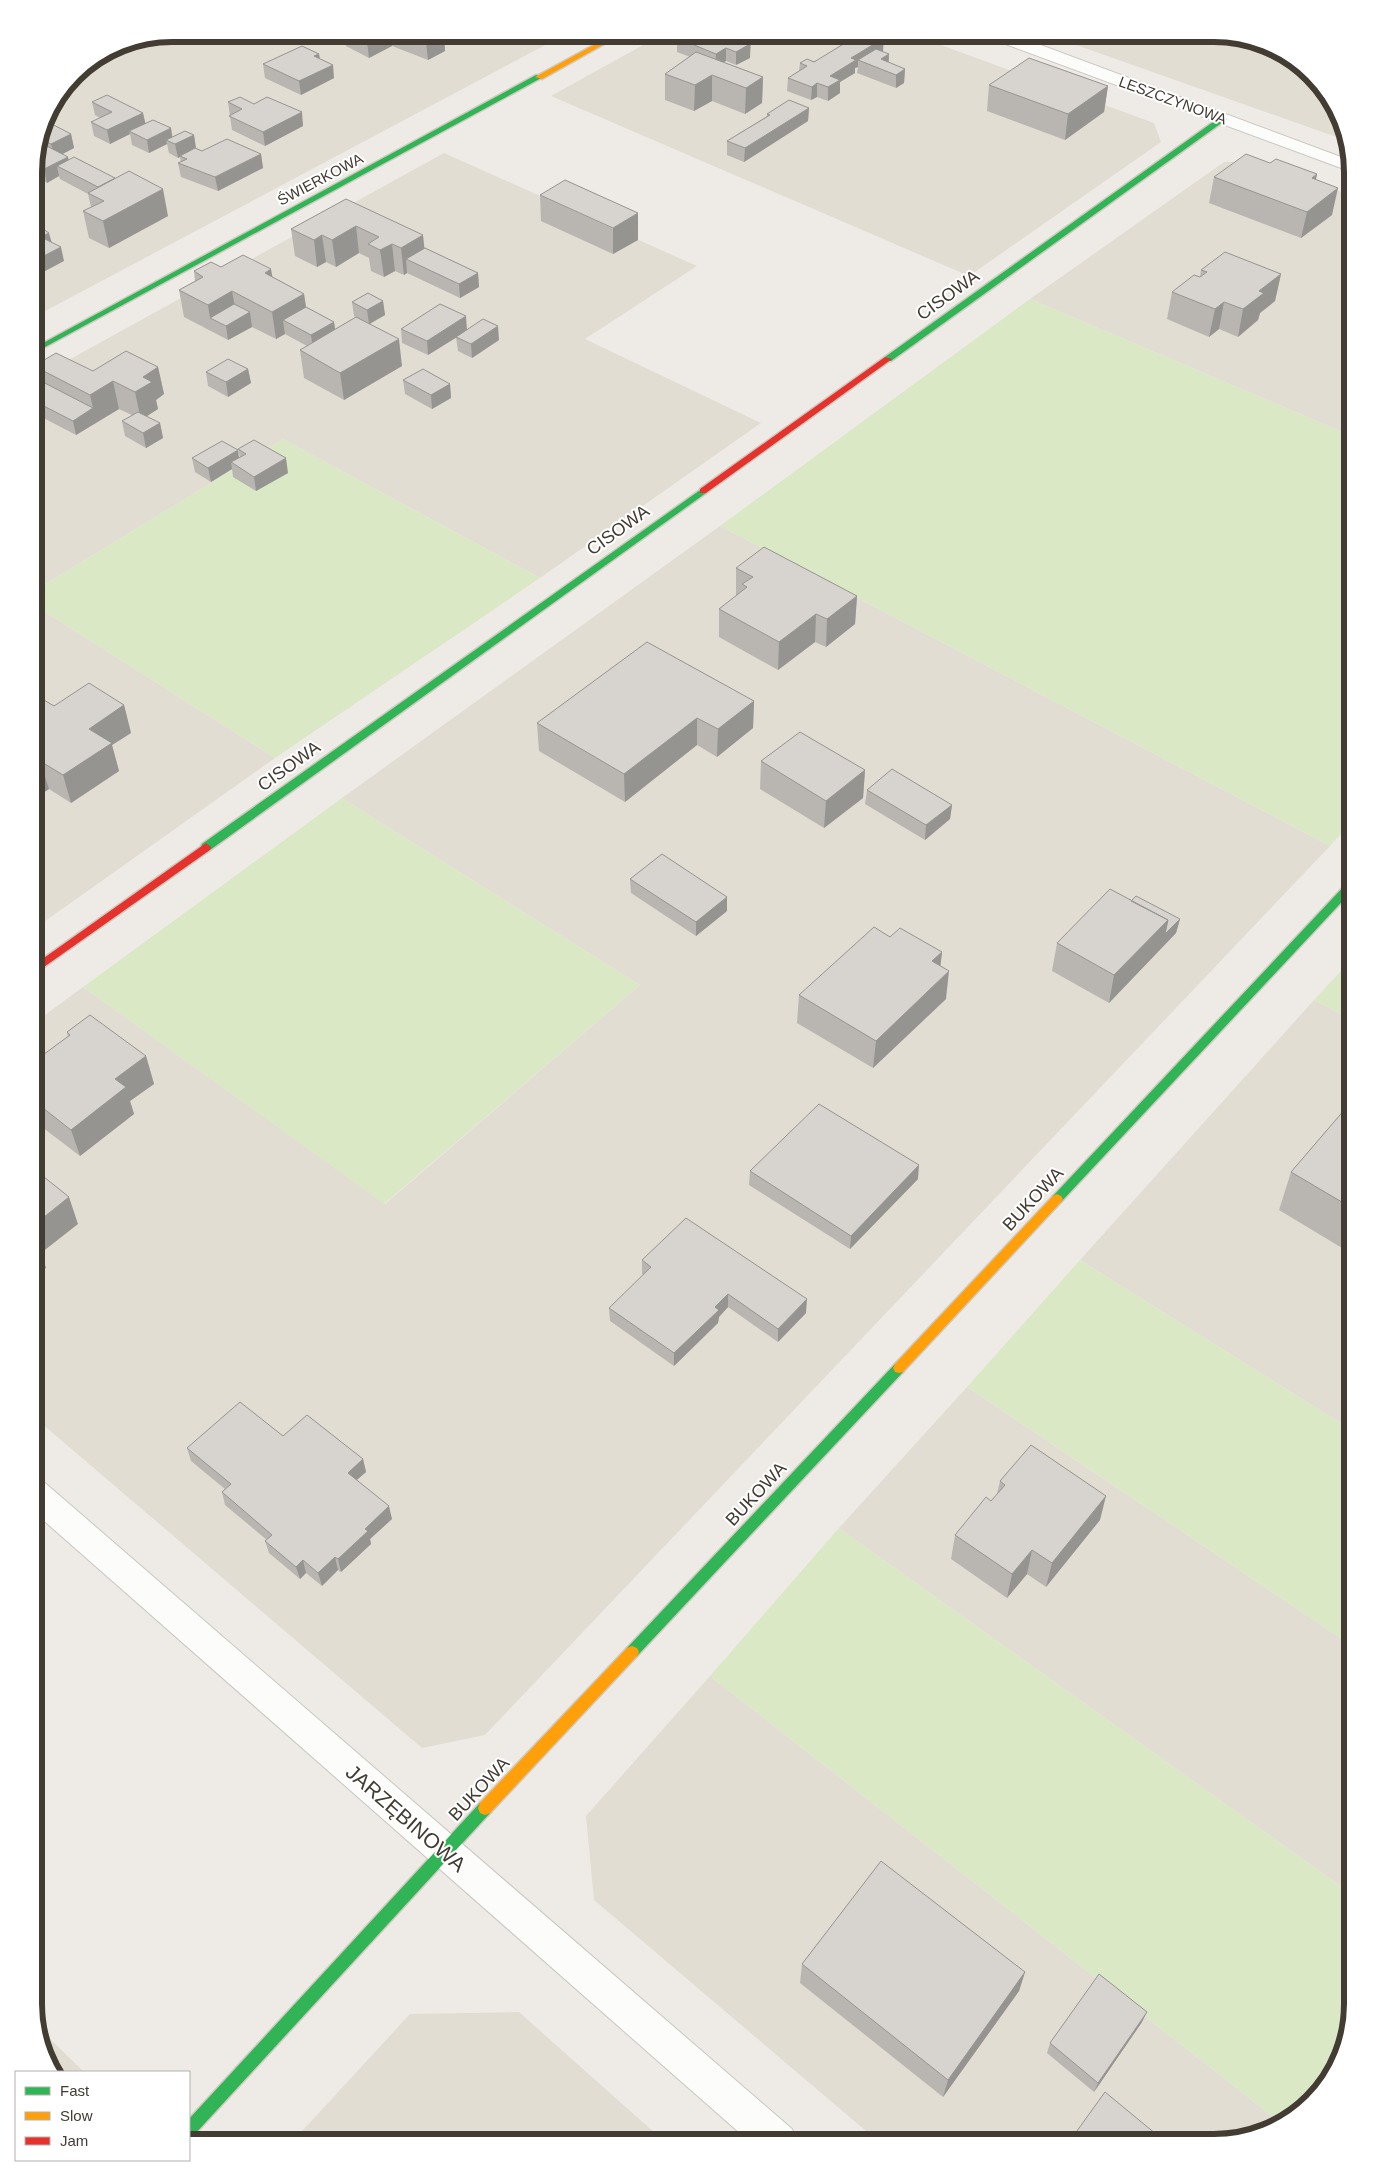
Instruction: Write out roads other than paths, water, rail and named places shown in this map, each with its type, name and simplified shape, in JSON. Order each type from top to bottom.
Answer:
[{"type":"street","name":"ŚWIERKOWA","points":[[43,346],[603,42]]},
{"type":"street","name":"LESZCZYNOWA","points":[[1019,43],[1343,164]]},
{"type":"street","name":"CISOWA","points":[[43,964],[1223,119]]},
{"type":"street","name":"BUKOWA","points":[[190,2129],[444,1852],[1344,894]]},
{"type":"street","name":"JARZĘBINOWA","points":[[42,1500],[768,2134]]}]
